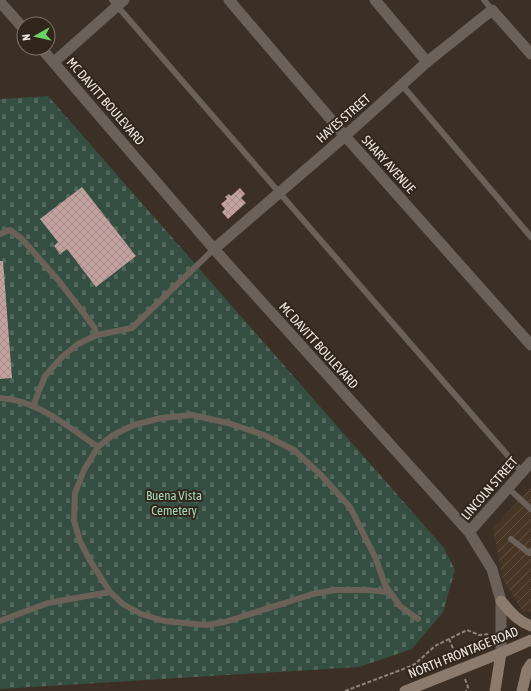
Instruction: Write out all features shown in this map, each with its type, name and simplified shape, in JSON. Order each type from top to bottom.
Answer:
[{"type":"main road","points":[[501,601],[514,617],[531,626]]},
{"type":"main road","name":"NORTH FRONTAGE ROAD","points":[[405,691],[531,640]]},
{"type":"main road","name":"MC DAVITT BOULEVARD","points":[[495,691],[501,653]]},
{"type":"main road","points":[[522,691],[527,670],[531,664]]},
{"type":"street","name":"SHARY AVENUE","points":[[229,0],[345,136],[531,345]]},
{"type":"street","points":[[375,0],[427,62]]},
{"type":"street","points":[[0,2],[16,20]]},
{"type":"street","points":[[54,62],[118,2]]},
{"type":"street","name":"HAYES STREET","points":[[214,249],[345,136],[427,62],[492,10]]},
{"type":"street","points":[[492,10],[531,54]]},
{"type":"street","name":"MC DAVITT BOULEVARD","points":[[48,56],[214,249],[469,532],[492,569],[501,601],[501,653]]},
{"type":"street","name":"LINCOLN STREET","points":[[469,532],[531,462]]},
{"type":"lane","points":[[484,0],[492,10]]},
{"type":"lane","points":[[118,2],[279,192],[522,472]]},
{"type":"lane","points":[[402,85],[531,237]]},
{"type":"lane","points":[[0,234],[10,230],[22,239],[59,281],[94,327],[97,335]]},
{"type":"lane","points":[[33,406],[45,376],[63,356],[78,344],[97,335],[132,328],[214,249]]},
{"type":"lane","points":[[0,398],[12,398],[33,406],[62,422],[98,447]]},
{"type":"lane","points":[[390,592],[347,590],[320,592],[226,622],[206,625],[164,621],[141,614],[124,604],[110,592],[89,559],[80,541],[74,521],[76,493],[84,470],[98,447],[113,435],[134,425],[161,418],[192,415],[264,435],[294,450],[321,475],[350,507],[376,559],[385,585],[390,592],[400,606],[418,619]]},
{"type":"lane","points":[[508,488],[531,509]]},
{"type":"lane","points":[[511,539],[529,553],[531,551]]},
{"type":"lane","points":[[0,621],[48,603],[110,592]]},
{"type":"path","points":[[345,691],[415,664],[435,646],[467,630],[479,635]]},
{"type":"path","points":[[449,639],[454,652]]},
{"type":"path","points":[[466,682],[468,687],[466,691]]},
{"type":"shaded area","points":[[531,488],[531,611],[523,612],[503,580],[493,528]]},
{"type":"green space","name":"Buena Vista Cemetery","points":[[48,96],[444,548],[455,570],[443,612],[412,649],[359,667],[0,689],[0,99]]},
{"type":"building","points":[[82,187],[136,256],[96,287],[67,249],[60,254],[54,246],[58,242],[40,219]]},
{"type":"building","points":[[240,188],[245,194],[241,198],[246,203],[228,219],[222,212],[225,209],[221,204],[227,199],[225,197],[229,194],[231,196]]},
{"type":"building","points":[[0,261],[3,261],[12,378],[0,379]]}]
